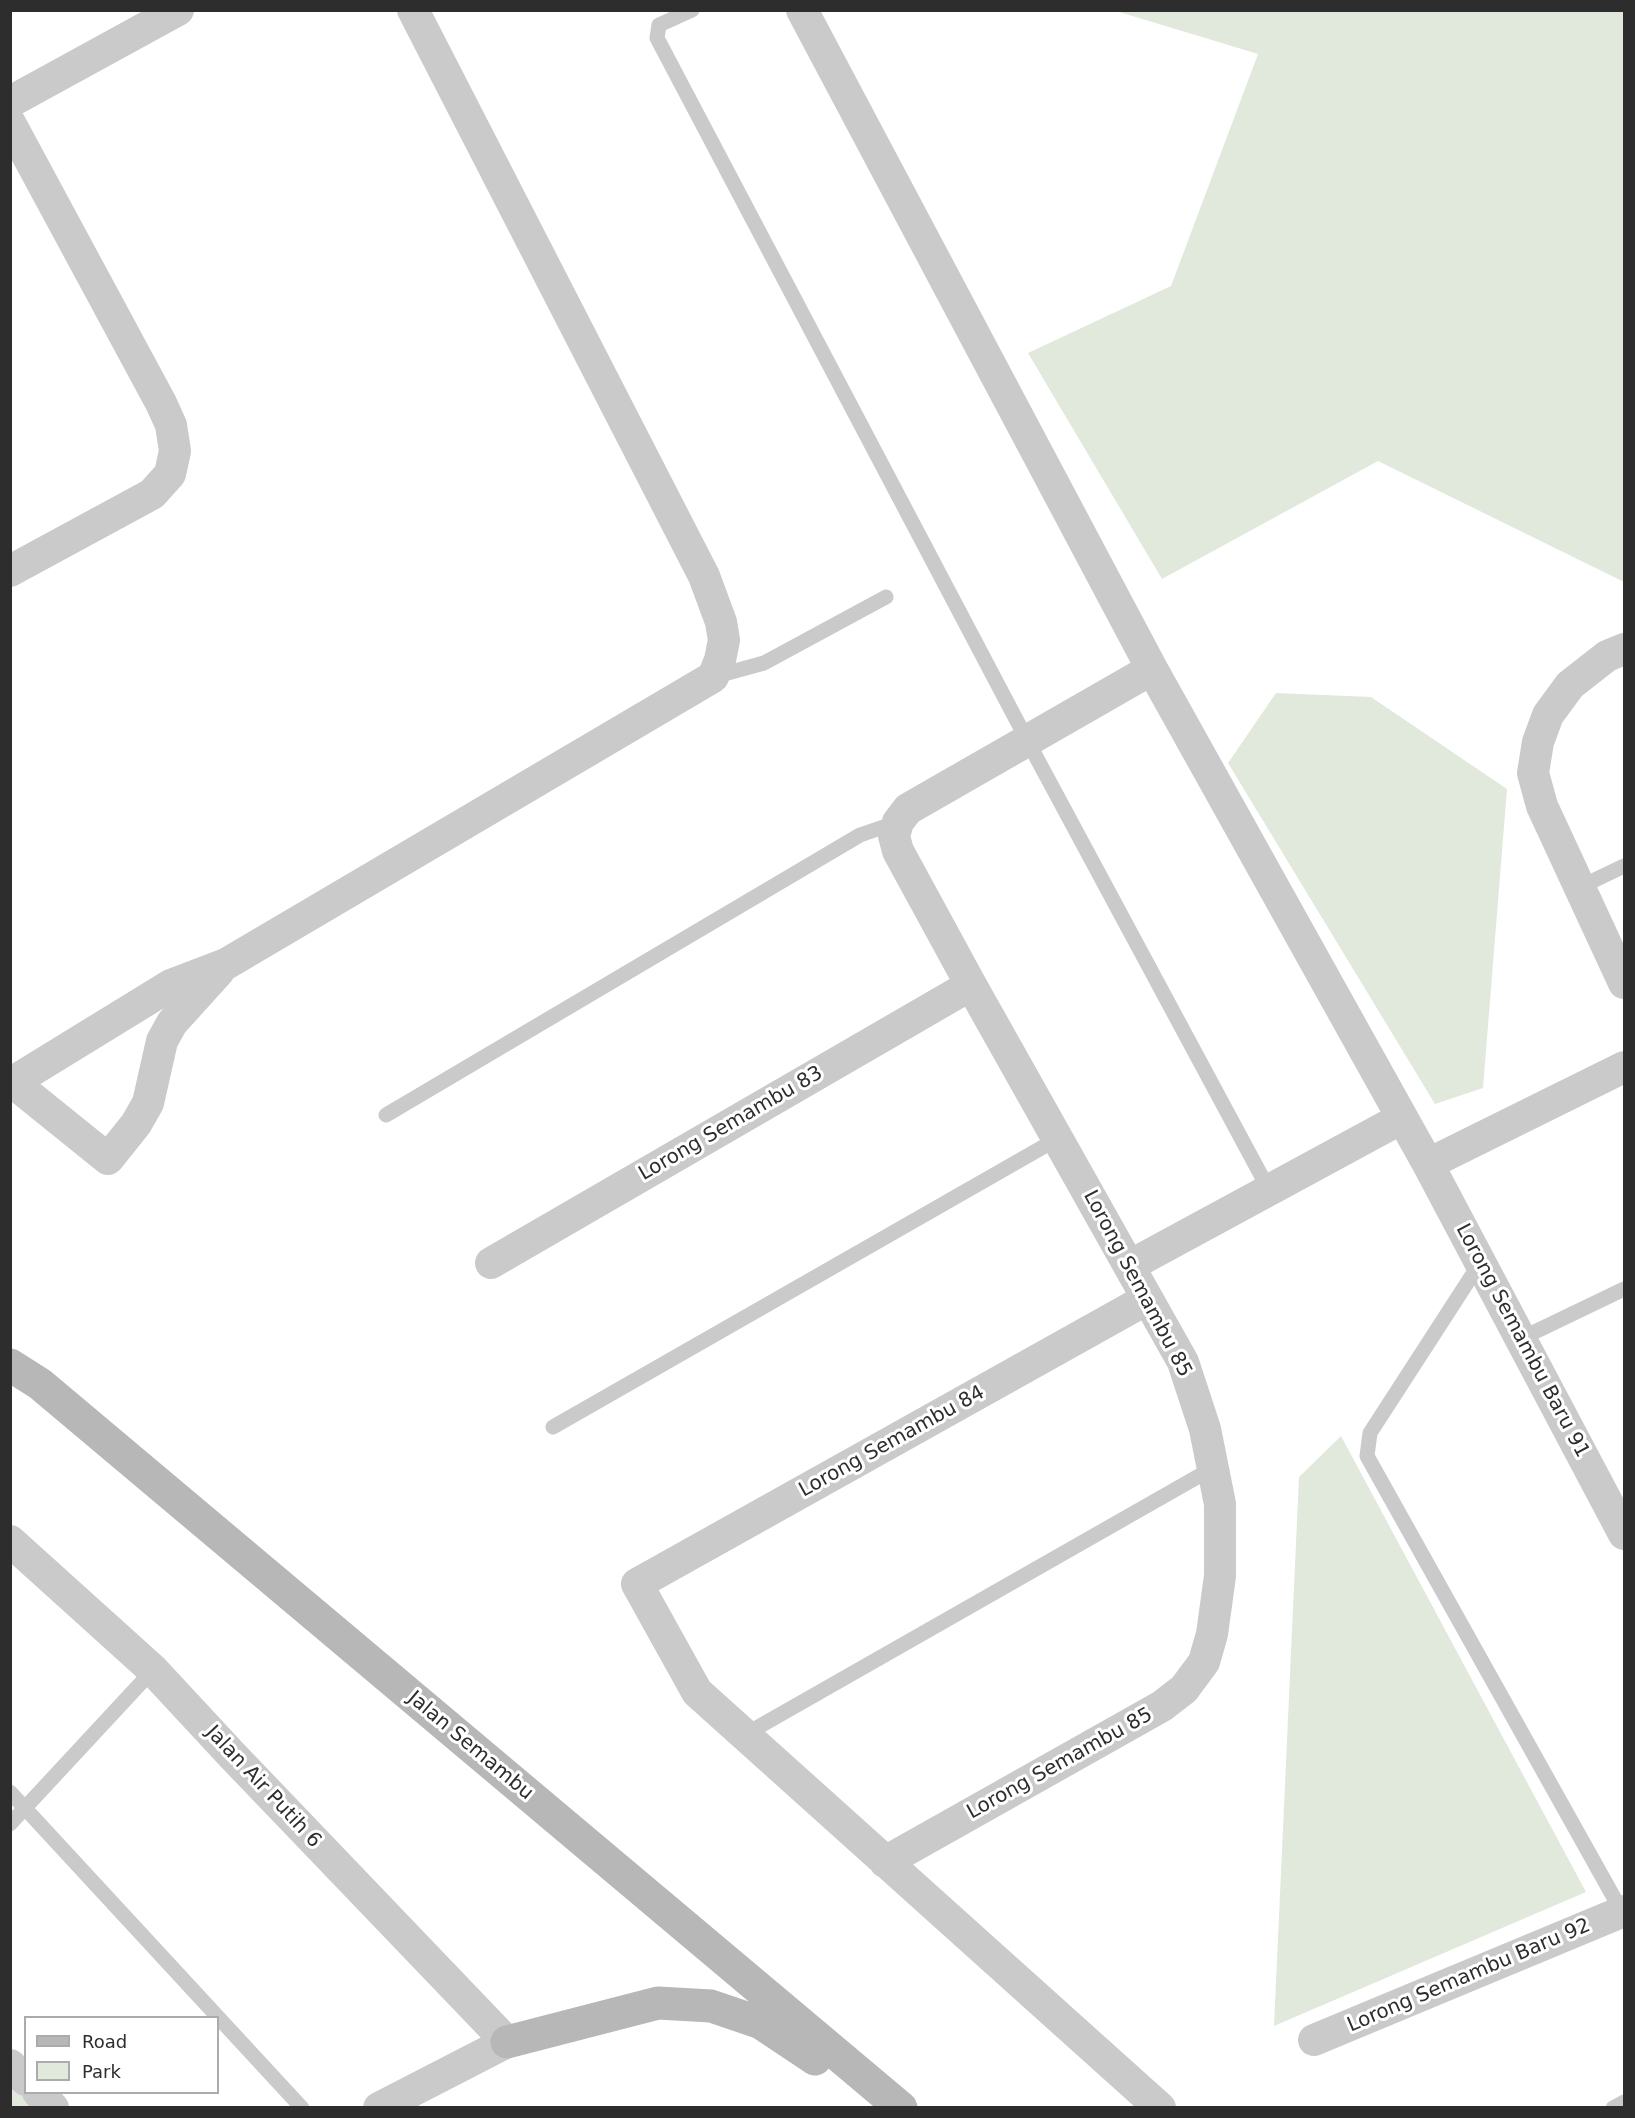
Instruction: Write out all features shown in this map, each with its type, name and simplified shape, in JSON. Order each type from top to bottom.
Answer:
[{"type":"main road","name":"Jalan Semambu","points":[[10,1346],[40,1384]]},
{"type":"main road","name":"Jalan Semambu","points":[[10,1365],[40,1384],[901,2108]]},
{"type":"main road","points":[[507,2042],[658,2003],[711,2006],[761,2023],[886,2108]]},
{"type":"street","points":[[10,102],[177,10]]},
{"type":"street","points":[[226,964],[172,1023],[162,1041],[148,1103],[136,1124],[108,1159],[12,1081],[171,985],[226,964],[712,677],[720,660],[724,640],[721,622],[704,576],[413,10]]},
{"type":"street","name":"Lorong Semambu Baru 91","points":[[802,10],[1152,669],[1428,1164],[1520,1339],[1621,1521]]},
{"type":"street","points":[[10,123],[161,403],[171,425],[175,451],[170,474],[152,494],[10,571]]},
{"type":"street","points":[[1624,649],[1607,656],[1570,685],[1548,715],[1538,742],[1533,773],[1542,806],[1578,888],[1624,983]]},
{"type":"street","points":[[898,822],[908,809],[1152,669]]},
{"type":"street","name":"Lorong Semambu 85","points":[[885,1862],[1162,1706],[1184,1689],[1204,1662],[1212,1634],[1220,1575],[1220,1516],[1213,1468],[1205,1430],[1183,1362],[971,985],[898,850],[894,836],[898,822]]},
{"type":"street","name":"Lorong Semambu 83","points":[[491,1263],[971,985]]},
{"type":"street","points":[[1428,1164],[1624,1067]]},
{"type":"street","points":[[1129,1266],[1402,1118]]},
{"type":"street","name":"Lorong Semambu 84","points":[[746,1734],[697,1692],[637,1584],[1147,1299]]},
{"type":"street","name":"Jalan Air Putih 6","points":[[10,1541],[153,1670],[507,2042]]},
{"type":"street","points":[[746,1734],[885,1862],[1160,2108]]},
{"type":"street","name":"Lorong Semambu Baru 92","points":[[1314,2040],[1623,1912]]},
{"type":"street","points":[[379,2108],[507,2042]]},
{"type":"street","points":[[10,2065],[24,2078]]},
{"type":"street","points":[[40,2094],[53,2108]]},
{"type":"lane","points":[[692,10],[659,25],[657,38],[1027,740],[1269,1190]]},
{"type":"lane","points":[[712,677],[764,663],[886,597]]},
{"type":"lane","points":[[386,1115],[860,835],[898,822]]},
{"type":"lane","points":[[1578,888],[1624,866]]},
{"type":"lane","points":[[553,1426],[1057,1139]]},
{"type":"lane","points":[[1480,1263],[1370,1433],[1367,1455],[1623,1912]]},
{"type":"lane","points":[[1520,1339],[1624,1289]]},
{"type":"lane","points":[[746,1734],[1213,1468]]},
{"type":"lane","points":[[10,1824],[153,1670]]},
{"type":"lane","points":[[10,1792],[218,2016]]},
{"type":"lane","points":[[219,2017],[302,2108]]},
{"type":"lane","points":[[1612,2108],[1624,2102]]},
{"type":"green space","points":[[1116,11],[1624,11],[1624,582],[1378,461],[1162,579],[1028,353],[1171,286],[1258,54]]},
{"type":"green space","points":[[1276,693],[1371,697],[1507,789],[1483,1088],[1435,1104],[1228,763]]},
{"type":"green space","points":[[1341,1436],[1586,1892],[1274,2026],[1299,1477]]},
{"type":"green space","points":[[11,2079],[39,2107],[11,2107]]}]
